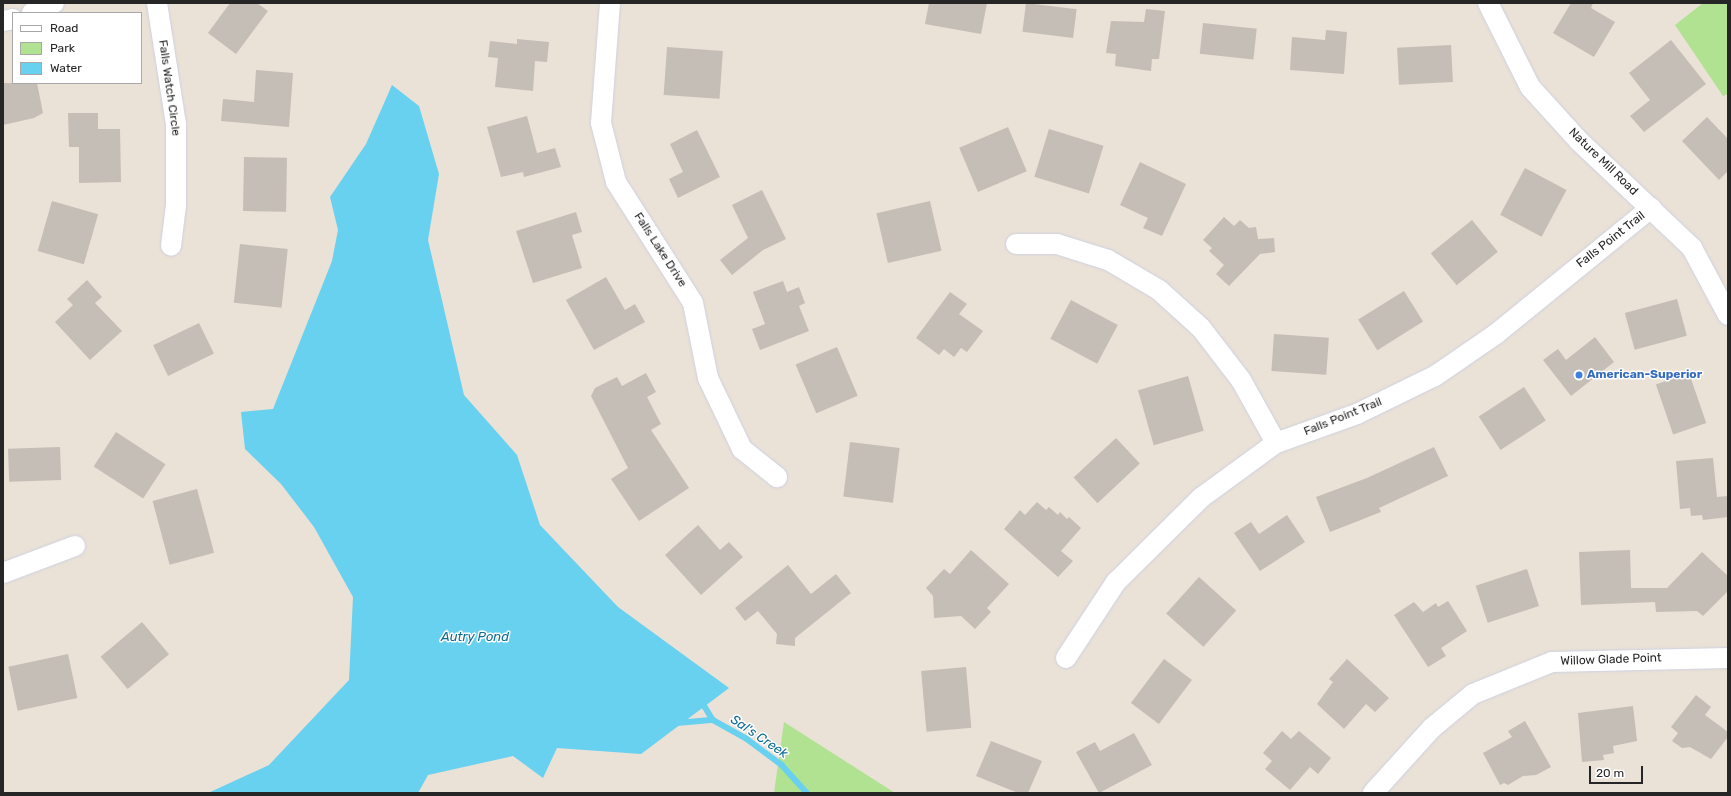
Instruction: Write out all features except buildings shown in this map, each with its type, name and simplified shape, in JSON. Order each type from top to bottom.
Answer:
[{"type":"street","points":[[34,12],[54,3]]},
{"type":"street","name":"Falls Watch Circle","points":[[157,3],[176,124],[176,205],[171,246]]},
{"type":"street","name":"Falls Lake Drive","points":[[610,3],[601,123],[616,182],[694,303],[708,378],[742,449],[777,477]]},
{"type":"street","name":"Nature Mill Road","points":[[1488,3],[1530,87],[1579,141],[1692,248],[1728,315]]},
{"type":"street","name":"Falls Point Trail","points":[[1066,658],[1116,582],[1202,497],[1276,442],[1357,414],[1435,376],[1496,334],[1651,208]]},
{"type":"street","points":[[1016,244],[1057,244],[1108,260],[1159,290],[1201,328],[1241,380],[1276,442]]},
{"type":"street","points":[[3,573],[75,546]]},
{"type":"street","name":"Willow Glade Point","points":[[1373,793],[1432,728],[1472,694],[1552,662],[1728,658]]},
{"type":"green space","points":[[1703,3],[1728,3],[1728,94],[1723,96],[1675,25]]},
{"type":"green space","points":[[784,722],[895,793],[774,793]]},
{"type":"water","name":"Autry Pond","points":[[392,85],[419,106],[439,174],[428,240],[464,395],[517,455],[540,525],[618,607],[729,688],[641,754],[557,748],[543,778],[513,756],[428,775],[418,793],[208,793],[269,765],[349,680],[353,597],[314,527],[281,484],[245,449],[241,412],[273,409],[332,261],[338,230],[330,197],[366,144]]},
{"type":"waterway","points":[[701,700],[713,720]]},
{"type":"waterway","name":"Sal's Creek","points":[[713,720],[747,739],[782,765],[807,793]]},
{"type":"waterway","points":[[677,723],[713,720]]},
{"type":"place","name":"American-Superior","points":[[1579,375]]}]
